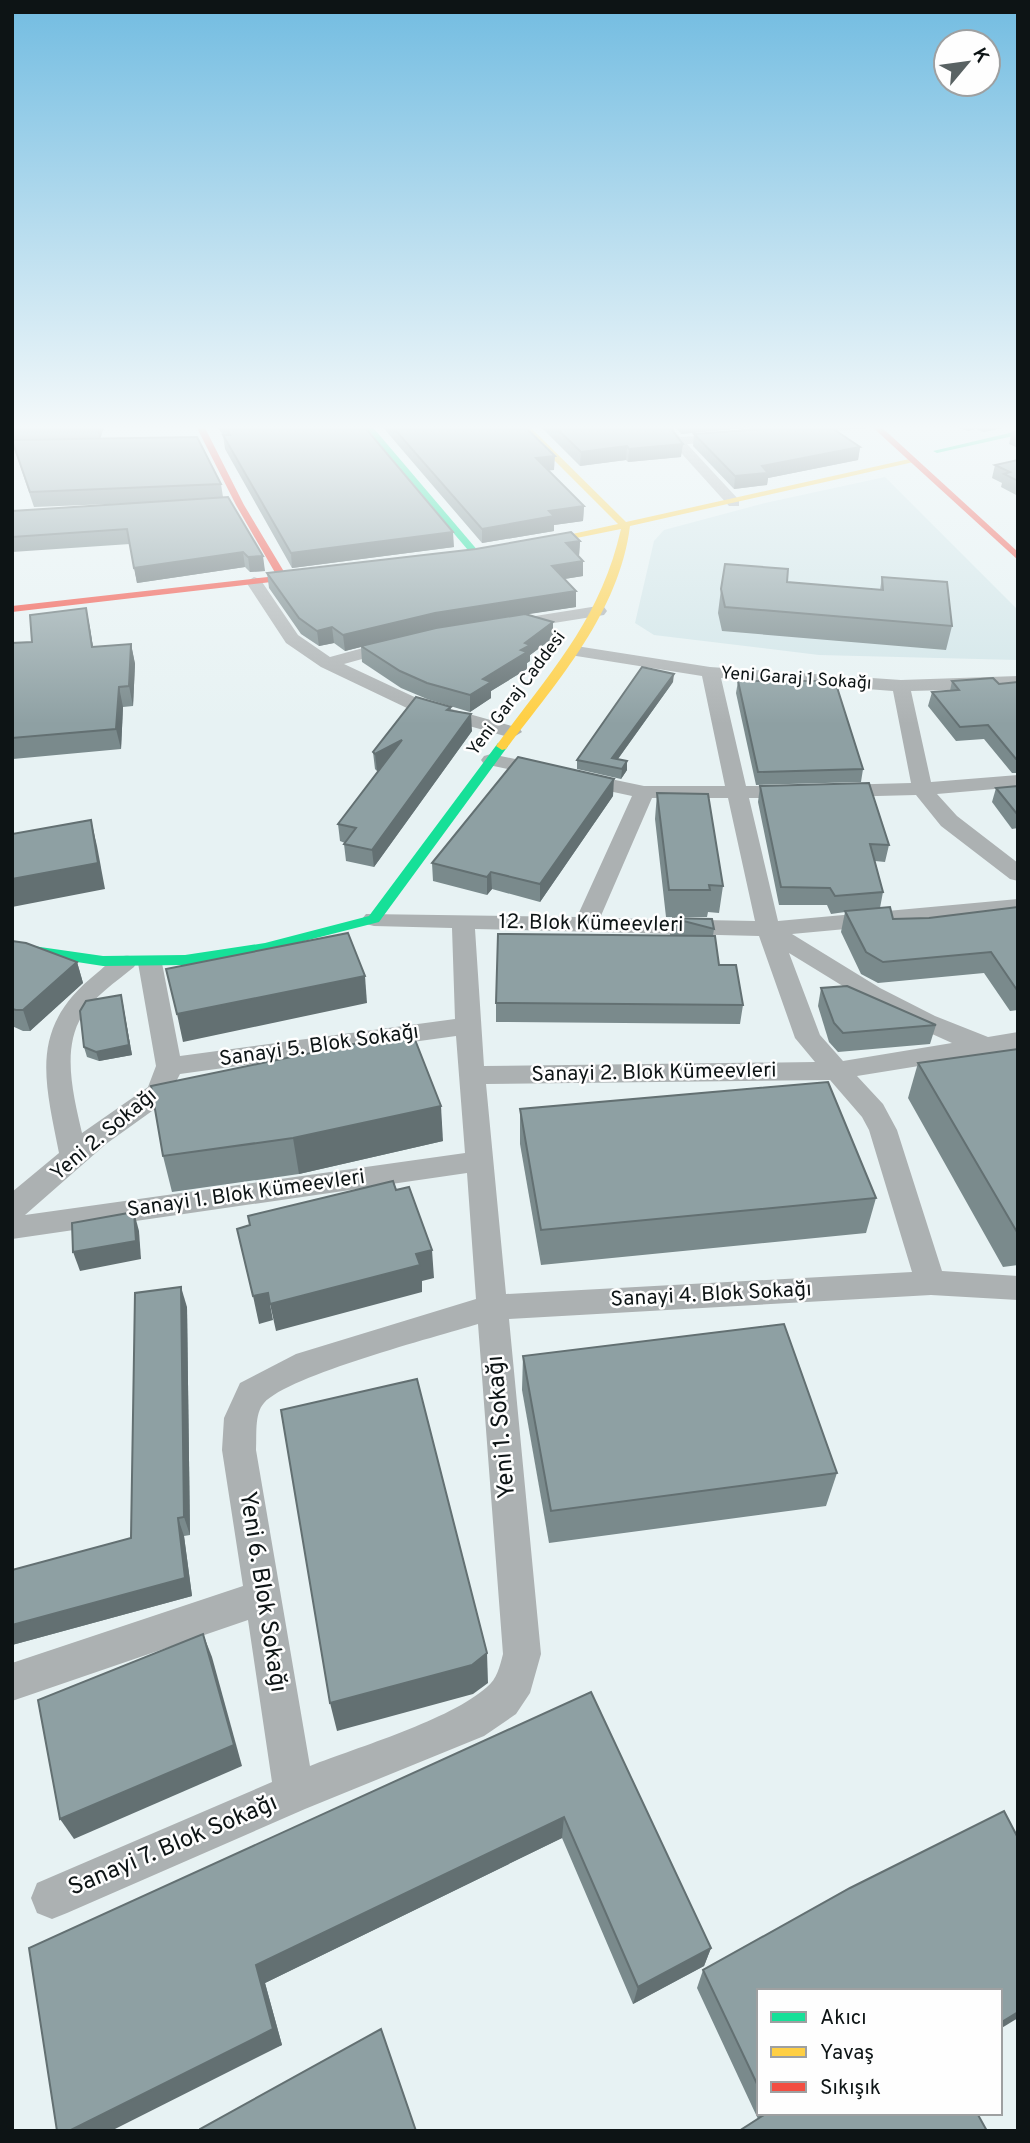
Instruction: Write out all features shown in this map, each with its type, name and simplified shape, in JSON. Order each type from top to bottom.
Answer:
[{"type":"street","points":[[246,524],[284,579]]},
{"type":"street","points":[[445,524],[470,555],[639,524]]},
{"type":"street","points":[[623,524],[626,527]]},
{"type":"street","points":[[982,524],[1018,557]]},
{"type":"street","name":"Yeni Garaj Caddesi","points":[[374,919],[512,732],[576,651],[598,611],[623,546],[626,527]]},
{"type":"street","points":[[12,609],[79,599],[339,572]]},
{"type":"street","points":[[254,582],[292,639],[327,663],[416,705],[512,732]]},
{"type":"street","points":[[487,628],[598,611]]},
{"type":"street","points":[[327,663],[418,640]]},
{"type":"street","name":"Yeni Garaj 1 Sokağı","points":[[576,651],[710,673],[901,686],[1018,682]]},
{"type":"street","points":[[710,673],[768,929],[808,1038],[873,1111],[883,1129],[931,1283]]},
{"type":"street","points":[[901,686],[922,789],[949,821],[1018,874]]},
{"type":"street","points":[[491,760],[644,792],[737,794],[922,789],[1018,781]]},
{"type":"street","points":[[586,923],[644,792]]},
{"type":"street","name":"12. Blok Kümeevleri","points":[[374,919],[768,929],[1018,906]]},
{"type":"street","points":[[12,947],[138,963],[225,956],[374,919]]},
{"type":"street","name":"Yeni 1. Sokağı","points":[[294,1793],[470,1721],[502,1700],[516,1679],[522,1654],[468,1026],[463,921]]},
{"type":"street","points":[[768,929],[880,1000],[946,1033],[1018,1057]]},
{"type":"street","points":[[74,1158],[58,1072],[65,1024],[77,1006],[138,963]]},
{"type":"street","name":"Yeni 2. Sokağı","points":[[12,1209],[96,1137],[157,1094],[165,1082],[169,1066],[138,963]]},
{"type":"street","name":"Sanayi 5. Blok Sokağı","points":[[169,1066],[468,1026]]},
{"type":"street","name":"Sanayi 2. Blok Kümeevleri","points":[[472,1074],[835,1071],[1018,1041]]},
{"type":"street","name":"Sanayi 1. Blok Kümeevleri","points":[[12,1228],[480,1161]]},
{"type":"street","name":"Sanayi 4. Blok Sokağı","points":[[252,1393],[307,1364],[492,1307],[931,1283],[1018,1288]]},
{"type":"street","name":"Yeni 6. Blok Sokağı","points":[[252,1393],[241,1418],[239,1450],[294,1793]]},
{"type":"street","points":[[12,1682],[264,1597]]},
{"type":"street","name":"Sanayi 7. Blok Sokağı","points":[[52,1898],[294,1793]]},
{"type":"shaded area","points":[[686,524],[932,524],[1018,610],[1018,660],[819,655],[654,635],[635,623],[654,541],[664,530]]},
{"type":"building","points":[[12,524],[244,524],[263,556],[248,557],[243,552],[134,568],[127,529],[12,537]]},
{"type":"building","points":[[274,524],[446,524],[453,532],[291,553]]},
{"type":"building","points":[[478,524],[510,524],[482,529]]},
{"type":"building","points":[[571,532],[580,541],[566,543],[583,561],[552,566],[576,591],[435,613],[343,635],[332,627],[317,631],[299,618],[267,573],[476,549]]},
{"type":"building","points":[[725,564],[788,569],[787,582],[883,590],[882,577],[947,582],[952,626],[725,607],[721,589]]},
{"type":"building","points":[[86,608],[92,647],[131,644],[129,686],[119,687],[116,729],[12,738],[12,643],[32,642],[30,615]]},
{"type":"building","points":[[525,614],[553,622],[525,643],[530,645],[521,650],[527,652],[483,679],[491,682],[470,695],[427,683],[400,671],[361,646],[436,628]]},
{"type":"building","points":[[642,667],[674,674],[612,758],[627,761],[622,769],[577,760]]},
{"type":"building","points":[[993,678],[999,684],[1018,682],[1018,759],[988,725],[960,727],[932,692],[959,690],[952,681]]},
{"type":"building","points":[[738,681],[835,681],[863,769],[758,772]]},
{"type":"building","points":[[416,697],[451,707],[447,710],[471,714],[372,850],[344,844],[356,828],[338,824],[402,740],[375,754],[373,752]]},
{"type":"building","points":[[518,757],[614,779],[540,884],[491,872],[487,877],[432,863]]},
{"type":"building","points":[[869,783],[889,845],[870,844],[883,892],[835,896],[830,888],[781,887],[760,786]]},
{"type":"building","points":[[1018,786],[1018,814],[1017,814],[996,788]]},
{"type":"building","points":[[657,793],[708,794],[723,886],[709,885],[710,890],[669,890]]},
{"type":"building","points":[[91,820],[98,863],[12,879],[12,834]]},
{"type":"building","points":[[890,907],[893,919],[929,918],[1018,907],[1018,990],[991,952],[883,962],[866,952],[845,911]]},
{"type":"building","points":[[672,918],[712,919],[714,929]]},
{"type":"building","points":[[348,933],[365,976],[177,1014],[166,969]]},
{"type":"building","points":[[498,934],[715,936],[719,965],[736,965],[743,1005],[496,1003]]},
{"type":"building","points":[[12,941],[26,943],[77,962],[23,1010],[12,1009]]},
{"type":"building","points":[[847,986],[936,1025],[843,1033],[834,1023],[821,988]]},
{"type":"building","points":[[121,995],[129,1045],[96,1052],[84,1047],[80,1011],[86,1001]]},
{"type":"building","points":[[412,1032],[441,1106],[293,1138],[163,1156],[151,1086]]},
{"type":"building","points":[[1018,1049],[1018,1232],[1017,1232],[918,1063]]},
{"type":"building","points":[[828,1082],[876,1198],[541,1230],[520,1109]]},
{"type":"building","points":[[393,1181],[396,1190],[409,1187],[432,1250],[416,1254],[420,1265],[270,1304],[268,1293],[253,1296],[237,1229],[250,1225],[248,1216]]},
{"type":"building","points":[[134,1212],[136,1241],[73,1252],[72,1223]]},
{"type":"building","points":[[181,1287],[184,1517],[178,1518],[185,1578],[12,1625],[12,1570],[131,1538],[135,1293]]},
{"type":"building","points":[[784,1324],[837,1473],[551,1511],[523,1356]]},
{"type":"building","points":[[417,1379],[487,1653],[472,1665],[330,1703],[281,1410]]},
{"type":"building","points":[[203,1634],[234,1745],[60,1819],[38,1700]]},
{"type":"building","points":[[591,1692],[711,1948],[638,1987],[564,1817],[256,1965],[273,2029],[69,2131],[57,2131],[29,1948]]},
{"type":"building","points":[[1004,1811],[1018,1838],[1018,2012],[1002,2022],[1002,1989],[757,1989],[757,2084],[703,1970],[850,1888]]},
{"type":"building","points":[[381,2029],[416,2131],[200,2131],[200,2129]]},
{"type":"building","points":[[764,2115],[978,2115],[987,2131],[739,2131]]},
{"type":"traffic: fast","points":[[450,524],[476,554]]},
{"type":"traffic: fast","points":[[12,947],[103,961],[185,960],[265,947],[374,919],[502,746]]},
{"type":"traffic: slow","points":[[502,746],[560,670],[594,617],[619,559],[626,527],[623,524]]},
{"type":"traffic: slow","points":[[525,547],[629,524]]},
{"type":"traffic: jam","points":[[251,524],[284,579]]},
{"type":"traffic: jam","points":[[982,524],[1018,557]]},
{"type":"traffic: jam","points":[[12,609],[320,574]]}]
